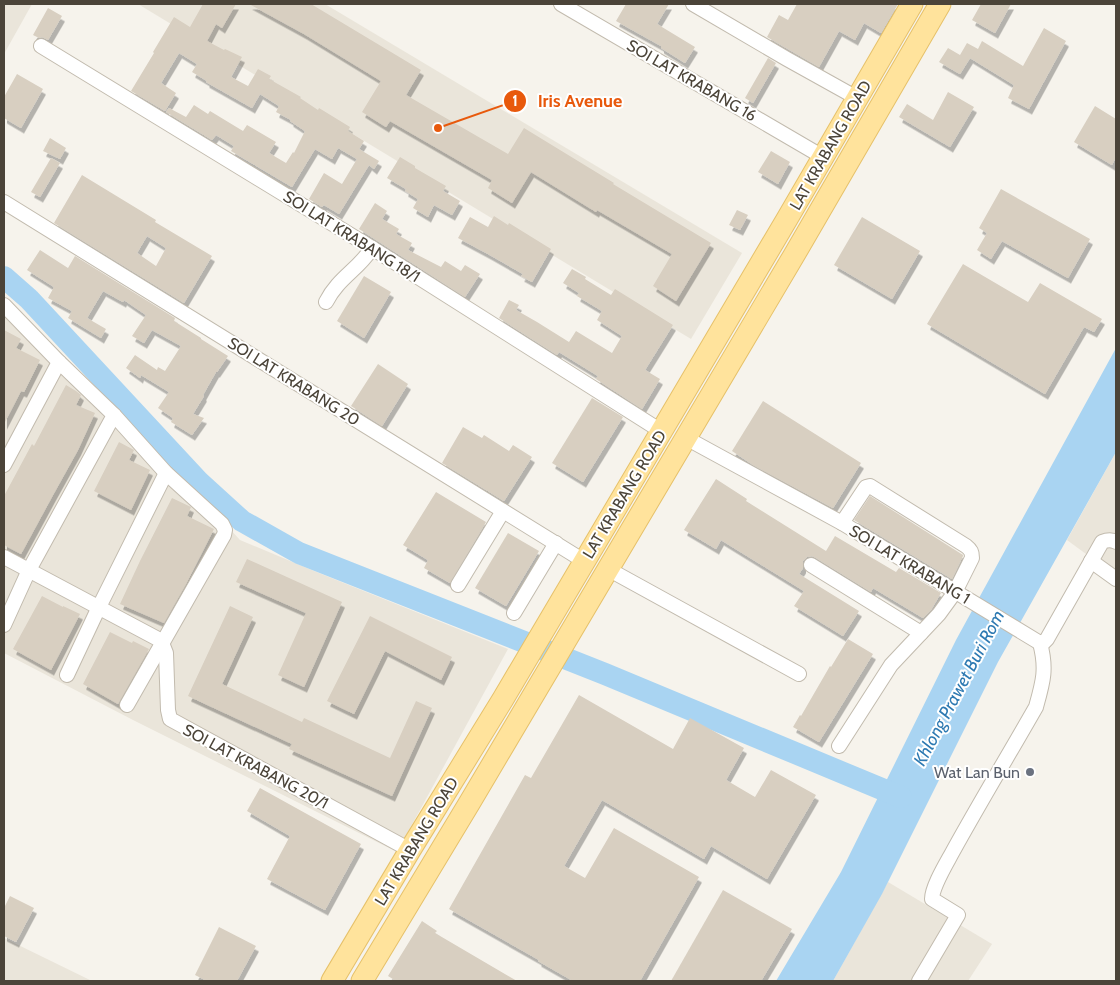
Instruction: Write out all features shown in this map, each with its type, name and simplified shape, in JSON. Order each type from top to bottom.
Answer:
[{"type":"main road","name":"LAT KRABANG ROAD","points":[[332,981],[503,699],[912,4]]},
{"type":"main road","name":"LAT KRABANG ROAD","points":[[362,981],[686,438],[940,4]]},
{"type":"street","name":"SOI LAT KRABANG 16","points":[[561,4],[823,157]]},
{"type":"street","points":[[693,4],[857,98]]},
{"type":"street","name":"SOI LAT KRABANG 18/1","points":[[41,46],[372,248],[661,431]]},
{"type":"street","name":"SOI LAT KRABANG 20","points":[[4,202],[584,560]]},
{"type":"street","points":[[326,302],[337,284],[366,257],[372,248]]},
{"type":"street","points":[[4,308],[114,415],[166,473],[222,524],[225,530],[224,535],[127,705]]},
{"type":"street","points":[[4,465],[59,362]]},
{"type":"street","points":[[4,625],[29,570],[114,415]]},
{"type":"street","name":"SOI LAT KRABANG 1","points":[[686,438],[842,523],[1040,643]]},
{"type":"street","points":[[67,674],[166,473]]},
{"type":"street","points":[[838,746],[892,665],[959,594],[972,558],[970,550],[870,486],[866,487],[842,523]]},
{"type":"street","points":[[458,586],[503,510]]},
{"type":"street","points":[[919,981],[958,916],[932,898],[932,893],[964,830],[1036,707],[1044,669],[1044,657],[1040,643],[1047,639],[1102,542],[1111,540],[1116,542]]},
{"type":"street","points":[[514,613],[556,543]]},
{"type":"street","points":[[4,557],[152,635],[162,643]]},
{"type":"street","points":[[1091,561],[1116,579]]},
{"type":"street","points":[[811,566],[921,634]]},
{"type":"street","points":[[608,569],[799,674]]},
{"type":"street","name":"SOI LAT KRABANG 20/1","points":[[162,643],[166,653],[170,719],[410,850]]},
{"type":"shaded area","points":[[4,4],[32,4],[4,54]]},
{"type":"shaded area","points":[[138,4],[325,4],[742,253],[691,339]]},
{"type":"shaded area","points":[[4,296],[152,444],[240,540],[508,649],[397,852],[4,653]]},
{"type":"shaded area","points":[[1116,452],[1116,576],[1067,540]]},
{"type":"shaded area","points":[[888,882],[992,944],[968,981],[833,981]]},
{"type":"shaded area","points":[[4,938],[92,981],[4,981]]},
{"type":"water","name":"Khlong Prawet Buri Rom","points":[[1116,348],[1116,452],[998,662],[882,894],[833,981],[776,981],[841,872],[956,640]]},
{"type":"building","points":[[203,4],[236,4],[222,28],[216,24],[207,41],[242,57],[231,77],[248,86],[258,69],[271,76],[269,79],[301,97],[318,110],[319,108],[350,127],[348,131],[364,141],[359,149],[379,161],[374,169],[369,165],[339,214],[309,199],[324,173],[342,184],[357,159],[338,148],[332,159],[315,149],[292,187],[231,151],[234,146],[216,135],[212,140],[166,112],[169,108],[186,117],[194,105],[208,114],[210,111],[243,131],[247,125],[276,142],[269,153],[286,163],[294,153],[305,131],[291,120],[276,112],[279,106],[260,94],[252,108],[192,72],[197,64],[179,53],[161,83],[176,93],[165,111],[131,91],[174,17],[190,27]]},
{"type":"building","points":[[249,4],[311,4],[421,70],[406,95],[508,154],[524,128],[711,243],[676,301],[653,286],[672,254],[597,210],[596,212],[531,172],[512,203],[488,188],[492,180],[390,121],[386,127],[362,112],[381,81],[304,34]]},
{"type":"building","points":[[626,4],[669,4],[657,24],[695,47],[685,63],[661,48],[661,46],[616,21]]},
{"type":"building","points":[[797,4],[898,4],[881,33],[864,23],[855,40],[839,31],[819,67],[767,37],[779,15],[788,20]]},
{"type":"building","points":[[981,4],[1011,4],[995,33],[972,20]]},
{"type":"building","points":[[48,8],[62,16],[48,40],[33,35]]},
{"type":"building","points":[[1044,28],[1066,41],[1029,109],[1008,98],[1014,85],[970,58],[960,74],[939,62],[948,48],[960,55],[967,43],[978,49],[982,41],[1023,66]]},
{"type":"building","points":[[768,58],[776,63],[753,103],[745,98]]},
{"type":"building","points":[[17,74],[43,89],[21,128],[4,118],[4,97]]},
{"type":"building","points":[[948,92],[974,107],[950,147],[899,117],[907,104],[933,120]]},
{"type":"building","points":[[1095,106],[1116,119],[1116,157],[1112,165],[1074,142]]},
{"type":"building","points":[[50,138],[66,148],[60,159],[43,151]]},
{"type":"building","points":[[771,151],[790,162],[778,184],[758,172]]},
{"type":"building","points":[[400,157],[446,186],[443,191],[460,201],[452,215],[434,205],[428,217],[413,208],[418,199],[405,191],[406,189],[387,178]]},
{"type":"building","points":[[51,158],[60,163],[40,197],[31,192]]},
{"type":"building","points":[[82,175],[212,256],[184,303],[54,223]],"holes":[[[147,236],[166,248],[156,266],[137,253]]]},
{"type":"building","points":[[1001,189],[1090,239],[1068,278],[1002,241],[991,259],[977,250],[987,233],[979,228]]},
{"type":"building","points":[[375,203],[387,211],[382,219],[399,229],[396,234],[412,243],[408,250],[441,267],[445,261],[461,271],[465,265],[480,274],[465,297],[359,229]]},
{"type":"building","points":[[737,210],[748,215],[740,230],[729,225]]},
{"type":"building","points":[[494,216],[551,249],[532,282],[521,276],[523,274],[458,238],[470,217],[488,227]]},
{"type":"building","points":[[862,217],[920,251],[892,299],[834,265]]},
{"type":"building","points":[[40,250],[68,268],[75,256],[175,318],[174,321],[228,356],[216,372],[193,414],[204,418],[192,435],[171,422],[173,418],[158,408],[169,392],[141,375],[140,378],[126,368],[135,355],[157,370],[158,367],[165,371],[181,346],[152,330],[144,343],[132,336],[146,315],[124,300],[123,302],[103,291],[87,318],[106,329],[101,338],[68,318],[72,311],[48,298],[54,287],[27,270]]},
{"type":"building","points":[[963,264],[1028,302],[1040,283],[1102,319],[1094,332],[1084,327],[1045,394],[927,324]]},
{"type":"building","points":[[572,269],[611,295],[615,289],[673,325],[645,370],[660,379],[642,409],[596,379],[598,376],[559,352],[557,355],[499,318],[509,300],[519,305],[516,310],[569,342],[576,331],[612,353],[622,336],[597,320],[602,311],[577,296],[579,293],[563,283]]},
{"type":"building","points":[[364,276],[391,292],[364,338],[337,321]]},
{"type":"building","points":[[4,330],[21,339],[16,348],[40,360],[24,392],[21,391],[4,424]]},
{"type":"building","points":[[378,364],[408,384],[382,426],[351,406]]},
{"type":"building","points":[[66,385],[81,395],[76,405],[95,413],[78,450],[21,554],[4,545],[4,496],[32,444],[34,446]]},
{"type":"building","points":[[592,398],[623,417],[583,482],[552,463]]},
{"type":"building","points":[[763,401],[861,463],[833,508],[753,465],[732,451]]},
{"type":"building","points":[[463,427],[482,438],[484,435],[509,451],[513,445],[532,457],[504,501],[442,463]]},
{"type":"building","points":[[119,442],[134,450],[129,460],[150,470],[131,510],[94,491]]},
{"type":"building","points":[[716,479],[747,499],[746,501],[826,551],[835,536],[896,572],[899,568],[941,593],[931,610],[923,618],[873,588],[871,592],[816,558],[812,556],[807,557],[803,561],[803,568],[799,574],[859,611],[843,636],[794,606],[804,591],[721,540],[716,549],[684,530]]},
{"type":"building","points":[[436,492],[486,522],[450,583],[424,568],[428,560],[403,545]]},
{"type":"building","points":[[870,496],[963,555],[952,579],[854,520]]},
{"type":"building","points":[[172,498],[191,507],[187,516],[214,529],[164,623],[120,604]]},
{"type":"building","points":[[508,533],[539,551],[506,606],[475,588]]},
{"type":"building","points":[[247,559],[342,602],[304,687],[278,675],[306,613],[236,582]]},
{"type":"building","points":[[42,596],[80,614],[51,670],[13,649]]},
{"type":"building","points":[[230,606],[253,617],[222,684],[302,722],[304,718],[390,758],[416,701],[432,708],[392,796],[289,749],[292,744],[188,696]]},
{"type":"building","points":[[370,616],[452,657],[441,680],[385,651],[354,714],[327,701]]},
{"type":"building","points":[[110,632],[149,649],[118,704],[83,684]]},
{"type":"building","points":[[848,639],[873,654],[819,742],[793,727]]},
{"type":"building","points":[[579,695],[673,749],[690,718],[744,748],[726,780],[755,797],[771,770],[816,795],[767,879],[711,846],[704,859],[602,800],[564,866],[585,878],[614,828],[699,877],[640,981],[573,981],[449,909],[525,775],[531,778]]},
{"type":"building","points":[[260,788],[361,844],[325,910],[267,879],[290,836],[247,811]]},
{"type":"building","points":[[723,890],[792,929],[761,981],[671,981]]},
{"type":"building","points":[[10,896],[34,908],[16,942],[4,936],[4,908]]},
{"type":"building","points":[[422,921],[437,931],[435,933],[517,981],[396,981],[388,976]]},
{"type":"building","points":[[219,927],[256,946],[237,981],[207,981],[195,975]]},
{"type":"waterway","points":[[4,277],[29,299],[199,482],[242,521],[299,553],[605,674],[901,797]]},
{"type":"place","name":"Iris Avenue","points":[[438,128]]},
{"type":"place","name":"Wat Lan Bun","points":[[1030,772]]}]
